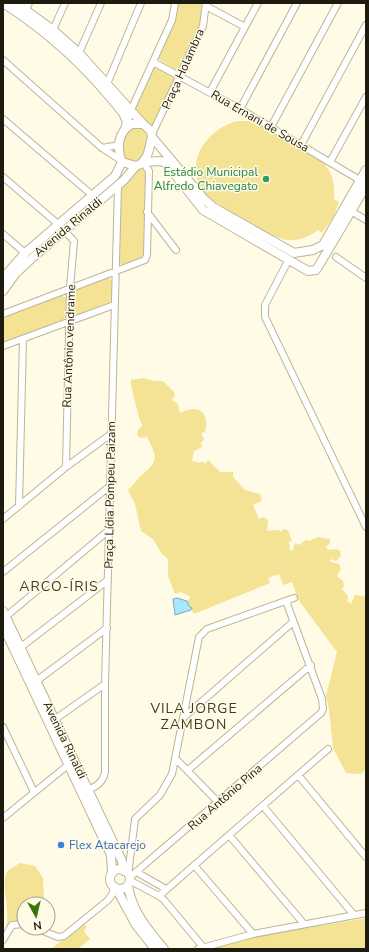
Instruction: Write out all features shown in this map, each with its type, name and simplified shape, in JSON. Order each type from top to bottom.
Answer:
[{"type":"main road","points":[[16,3],[52,30],[79,54],[131,110],[208,204],[290,252],[313,250],[323,245],[364,183]]},
{"type":"main road","points":[[3,4],[26,10],[78,62],[123,113],[126,126],[119,145],[122,161],[140,164],[161,161],[166,163],[203,210],[301,268],[312,271],[316,270],[351,211],[364,183],[366,170]]},
{"type":"main road","points":[[126,126],[132,124],[143,124]]},
{"type":"main road","name":"Avenida Rinaldi","points":[[3,278],[25,253],[118,185],[130,174],[148,156],[152,135]]},
{"type":"main road","name":"Avenida Rinaldi","points":[[3,291],[23,266],[92,195],[115,176],[122,161]]},
{"type":"main road","points":[[313,250],[320,256],[320,263]]},
{"type":"main road","points":[[301,268],[299,263],[302,252]]},
{"type":"main road","name":"Avenida Rinaldi","points":[[4,615],[21,647],[34,684],[68,765],[85,790],[110,855],[112,873]]},
{"type":"main road","name":"Avenida Rinaldi","points":[[3,626],[54,720],[85,790],[128,878],[132,903],[139,916],[164,949]]},
{"type":"main road","points":[[115,888],[123,888],[128,878],[118,870],[112,873],[110,878],[115,888],[136,925],[155,949]]},
{"type":"street","points":[[52,30],[64,3]]},
{"type":"street","points":[[79,54],[101,3]]},
{"type":"street","points":[[107,84],[141,3]]},
{"type":"street","points":[[126,126],[131,110],[172,20],[175,3]]},
{"type":"street","points":[[210,92],[258,3]]},
{"type":"street","points":[[240,109],[297,3]]},
{"type":"street","points":[[271,127],[338,3]]},
{"type":"street","points":[[206,4],[245,27]]},
{"type":"street","name":"Praça Holambra","points":[[152,135],[203,26],[206,4]]},
{"type":"street","points":[[301,145],[366,25]]},
{"type":"street","points":[[3,60],[102,148],[122,161]]},
{"type":"street","name":"Rua Ernani de Sousa","points":[[152,62],[240,109],[364,183]]},
{"type":"street","points":[[330,162],[366,97]]},
{"type":"street","points":[[3,119],[92,195]]},
{"type":"street","points":[[102,148],[119,145]]},
{"type":"street","points":[[3,314],[142,261],[146,258],[149,171],[140,164]]},
{"type":"street","name":"Rua Antônio vendrame","points":[[3,177],[61,227],[73,239],[75,244],[70,288],[66,467]]},
{"type":"street","name":"Praça Lídia Pompeu Paizam","points":[[85,790],[96,787],[104,775],[118,185]]},
{"type":"street","points":[[147,211],[176,250]]},
{"type":"street","points":[[351,211],[366,220]]},
{"type":"street","points":[[3,234],[25,253]]},
{"type":"street","points":[[336,257],[366,278]]},
{"type":"street","points":[[288,261],[265,305],[264,317],[366,526]]},
{"type":"street","points":[[3,346],[114,305]]},
{"type":"street","points":[[19,506],[23,339]]},
{"type":"street","points":[[3,519],[66,467],[112,434]]},
{"type":"street","points":[[3,572],[110,486]]},
{"type":"street","points":[[4,615],[109,530]]},
{"type":"street","points":[[21,647],[108,580]]},
{"type":"street","points":[[294,598],[207,629],[202,633],[196,643],[175,758],[167,785],[152,804],[137,815],[135,819],[128,878],[164,900],[200,948],[253,934],[366,913]]},
{"type":"street","points":[[188,770],[311,665],[286,601]]},
{"type":"street","points":[[183,718],[293,622]]},
{"type":"street","points":[[34,684],[107,628]]},
{"type":"street","name":"Rua Antônio Pina","points":[[128,878],[138,873],[319,715],[323,709],[322,699],[311,665]]},
{"type":"street","points":[[54,720],[105,684]]},
{"type":"street","points":[[3,727],[34,792]]},
{"type":"street","points":[[159,896],[328,749]]},
{"type":"street","points":[[175,758],[219,803]]},
{"type":"street","points":[[3,818],[68,765]]},
{"type":"street","points":[[298,775],[366,856]]},
{"type":"street","points":[[263,806],[354,915]]},
{"type":"street","points":[[229,835],[304,924]]},
{"type":"street","points":[[194,865],[253,934]]},
{"type":"street","points":[[138,873],[166,889]]},
{"type":"street","points":[[56,936],[64,936],[108,901],[115,888]]},
{"type":"street","points":[[3,940],[12,925],[16,925]]},
{"type":"shaded area","points":[[177,3],[202,3],[200,24],[182,66],[176,70],[158,59],[176,17]]},
{"type":"shaded area","points":[[154,68],[166,72],[174,78],[175,81],[155,126],[151,128],[135,111],[135,109]]},
{"type":"shaded area","name":"Estádio Municipal Alfredo Chiavegato","points":[[237,121],[248,121],[258,124],[324,163],[332,177],[334,200],[339,201],[334,216],[322,233],[318,230],[307,237],[296,240],[279,238],[256,227],[229,211],[203,191],[198,180],[196,169],[197,158],[208,139],[226,125]]},
{"type":"shaded area","points":[[130,126],[140,126],[147,131],[148,136],[144,157],[137,163],[124,159],[123,155],[122,146],[124,137]]},
{"type":"shaded area","points":[[139,168],[146,169],[144,253],[141,258],[121,265],[118,260],[122,185]]},
{"type":"shaded area","points":[[108,277],[112,281],[112,299],[110,302],[79,314],[73,314],[74,291]]},
{"type":"shaded area","points":[[61,295],[67,298],[66,315],[63,321],[3,344],[3,317]]},
{"type":"shaded area","points":[[143,378],[154,381],[163,381],[174,392],[175,395],[172,400],[178,404],[180,413],[186,410],[197,409],[204,415],[206,425],[205,432],[201,433],[204,439],[201,443],[202,447],[194,451],[192,461],[199,463],[203,461],[205,464],[208,460],[220,472],[233,472],[233,477],[245,490],[260,494],[262,501],[253,505],[259,519],[264,517],[268,520],[267,531],[279,530],[281,532],[283,529],[288,530],[292,541],[289,542],[290,551],[293,550],[295,543],[299,545],[306,540],[309,541],[318,537],[330,539],[330,543],[326,547],[328,550],[336,549],[340,551],[341,556],[336,561],[331,559],[330,562],[339,564],[341,569],[337,576],[343,581],[344,586],[342,589],[348,596],[347,601],[351,604],[355,595],[365,596],[366,769],[361,774],[346,773],[333,748],[329,709],[326,696],[337,652],[294,594],[296,593],[292,582],[283,585],[279,574],[268,578],[270,583],[194,614],[187,601],[191,597],[181,592],[175,594],[168,576],[168,559],[162,554],[153,539],[141,531],[135,504],[128,490],[149,468],[155,457],[147,437],[140,438],[137,435],[138,430],[143,425],[140,421],[131,386],[131,380]]},
{"type":"shaded area","points":[[20,863],[35,866],[43,878],[44,896],[16,896],[16,926],[6,926],[7,913],[5,877],[9,869]]},
{"type":"shaded area","points":[[366,918],[366,949],[212,949],[254,937]]},
{"type":"shaded area","points":[[84,923],[87,927],[84,931],[90,939],[78,949],[51,949]]},
{"type":"water","points":[[177,598],[187,601],[189,606],[192,608],[191,610],[175,615],[173,599]]},
{"type":"place","name":"Estádio Municipal Alfredo Chiavegato","points":[[266,179]]},
{"type":"place","name":"Flex Atacarejo","points":[[61,845]]},
{"type":"district","name":"ARCO-ÍRIS","points":[[59,586]]},
{"type":"district","name":"VILA JORGE ZAMBON","points":[[194,716]]}]
